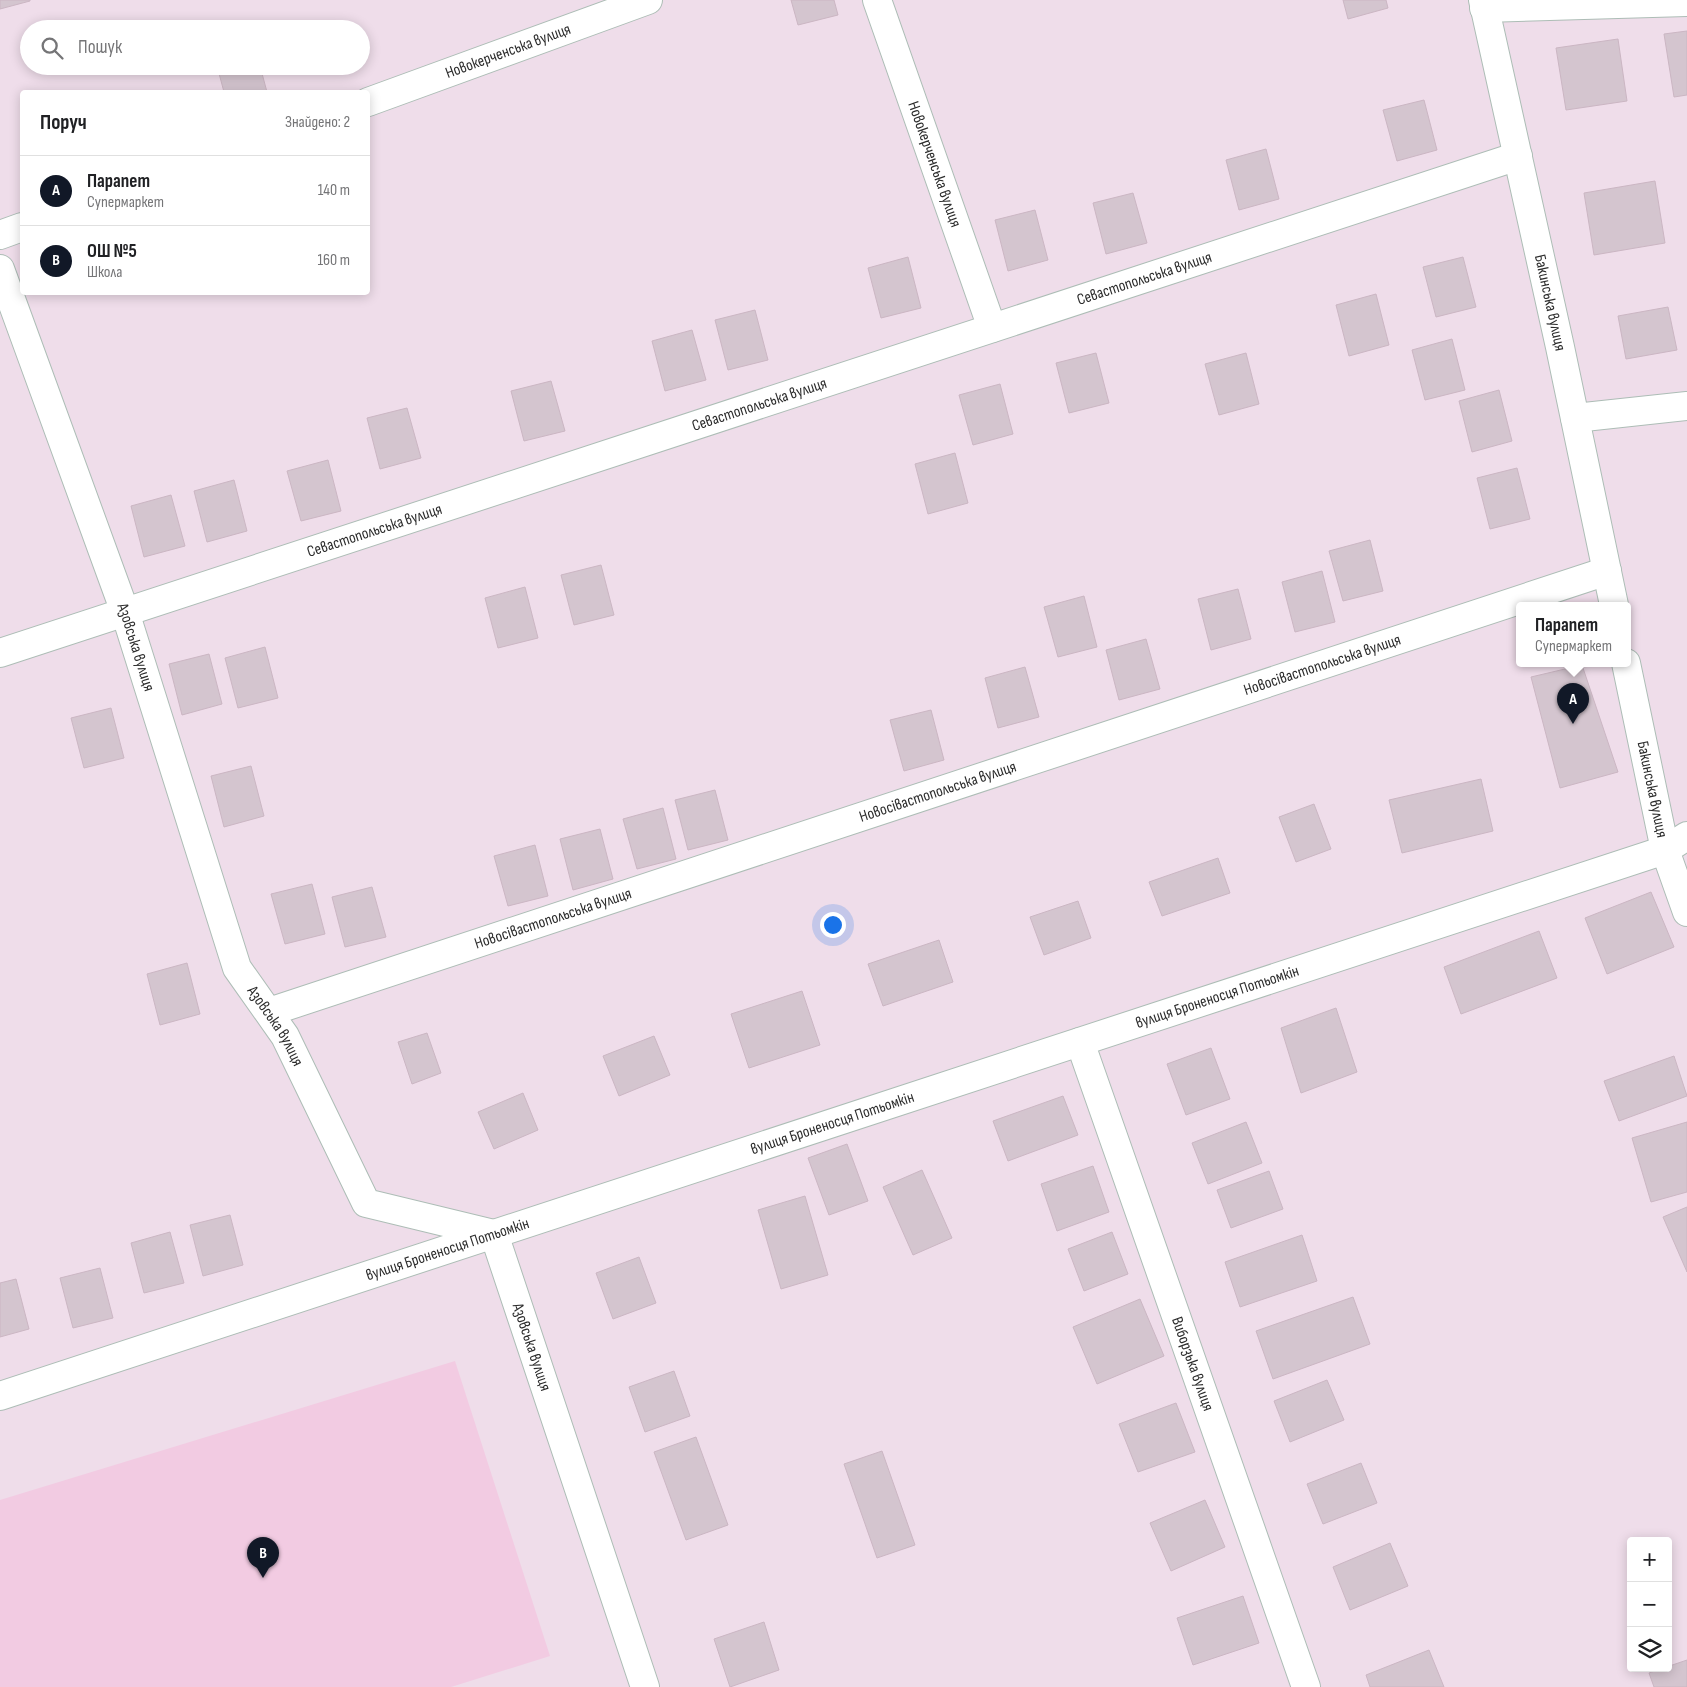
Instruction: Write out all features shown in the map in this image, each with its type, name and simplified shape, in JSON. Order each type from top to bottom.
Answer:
[{"type":"street","name":"Новокерченська вулиця","points":[[370,101],[648,0]]},
{"type":"street","name":"Новокерченська вулиця","points":[[877,0],[992,328]]},
{"type":"street","points":[[1484,4],[1687,2]]},
{"type":"street","name":"Бакинська вулиця","points":[[1484,4],[1613,602]]},
{"type":"street","name":"Севастопольська вулиця","points":[[0,653],[1518,156]]},
{"type":"street","points":[[0,235],[20,228]]},
{"type":"street","name":"Азовська вулиця","points":[[0,269],[125,612],[237,968],[285,1036],[366,1203],[494,1234],[645,1687]]},
{"type":"street","points":[[1575,418],[1687,406]]},
{"type":"street","name":"Новосівастопольська вулиця","points":[[269,1012],[1607,571]]},
{"type":"street","name":"Бакинська вулиця","points":[[1627,667],[1676,843],[1687,912]]},
{"type":"street","name":"вулиця Броненосця Потьомкін","points":[[0,1396],[1080,1042],[1676,843]]},
{"type":"street","name":"Виборзька вулиця","points":[[1080,1042],[1306,1687]]},
{"type":"shaded area","points":[[455,1361],[550,1656],[451,1687],[0,1687],[0,1500]]},
{"type":"building","points":[[0,0],[30,0],[30,1],[0,9]]},
{"type":"building","points":[[791,0],[834,0],[838,15],[798,25]]},
{"type":"building","points":[[1343,0],[1386,0],[1388,8],[1348,19]]},
{"type":"building","points":[[1687,31],[1687,95],[1674,97],[1664,34]]},
{"type":"building","points":[[1618,39],[1627,101],[1566,110],[1556,48]]},
{"type":"building","points":[[219,75],[262,75],[266,90],[223,90]]},
{"type":"building","points":[[1424,100],[1437,150],[1397,161],[1383,110]]},
{"type":"building","points":[[1266,149],[1279,199],[1239,210],[1226,160]]},
{"type":"building","points":[[1655,181],[1665,243],[1594,255],[1584,193]]},
{"type":"building","points":[[1133,193],[1147,243],[1106,254],[1093,203]]},
{"type":"building","points":[[1035,210],[1048,260],[1008,271],[995,220]]},
{"type":"building","points":[[908,257],[921,308],[881,318],[868,268]]},
{"type":"building","points":[[1463,257],[1476,307],[1436,317],[1423,267]]},
{"type":"building","points":[[1376,294],[1389,345],[1349,356],[1336,305]]},
{"type":"building","points":[[1668,307],[1677,350],[1626,359],[1618,316]]},
{"type":"building","points":[[755,310],[768,360],[728,370],[715,320]]},
{"type":"building","points":[[692,330],[706,380],[665,391],[652,341]]},
{"type":"building","points":[[1452,339],[1465,390],[1425,400],[1412,350]]},
{"type":"building","points":[[1096,353],[1109,403],[1069,413],[1056,363]]},
{"type":"building","points":[[1246,353],[1259,404],[1219,415],[1205,364]]},
{"type":"building","points":[[551,381],[565,431],[524,441],[511,391]]},
{"type":"building","points":[[1000,384],[1013,434],[973,445],[959,395]]},
{"type":"building","points":[[1499,390],[1512,441],[1472,452],[1459,401]]},
{"type":"building","points":[[407,408],[421,458],[380,469],[367,418]]},
{"type":"building","points":[[955,453],[968,503],[928,514],[915,464]]},
{"type":"building","points":[[328,460],[341,511],[301,521],[287,471]]},
{"type":"building","points":[[1517,468],[1530,519],[1490,529],[1477,478]]},
{"type":"building","points":[[234,480],[247,531],[207,542],[194,491]]},
{"type":"building","points":[[171,495],[185,546],[144,557],[131,506]]},
{"type":"building","points":[[1370,540],[1383,591],[1343,601],[1329,551]]},
{"type":"building","points":[[601,565],[614,615],[574,625],[561,575]]},
{"type":"building","points":[[1322,571],[1335,622],[1295,632],[1282,582]]},
{"type":"building","points":[[525,587],[538,638],[498,648],[485,598]]},
{"type":"building","points":[[1238,589],[1251,639],[1211,650],[1198,599]]},
{"type":"building","points":[[1084,596],[1097,647],[1058,657],[1044,607]]},
{"type":"building","points":[[1146,639],[1160,689],[1119,700],[1106,650]]},
{"type":"building","points":[[265,647],[278,698],[238,708],[225,658]]},
{"type":"building","points":[[209,654],[222,704],[182,715],[169,664]]},
{"type":"building","points":[[1025,667],[1039,717],[998,728],[985,678]]},
{"type":"building","points":[[1574,667],[1583,667],[1618,772],[1560,788],[1531,677]]},
{"type":"building","points":[[111,708],[124,758],[84,768],[71,718]]},
{"type":"building","points":[[931,710],[944,760],[904,771],[890,720]]},
{"type":"building","points":[[251,766],[264,816],[224,827],[211,776]]},
{"type":"building","points":[[1481,779],[1493,831],[1402,853],[1389,800]]},
{"type":"building","points":[[715,790],[728,840],[688,850],[675,800]]},
{"type":"building","points":[[1314,804],[1331,849],[1296,862],[1279,817]]},
{"type":"building","points":[[663,808],[676,859],[637,869],[623,819]]},
{"type":"building","points":[[600,829],[613,879],[573,890],[560,839]]},
{"type":"building","points":[[535,845],[548,896],[508,906],[494,856]]},
{"type":"building","points":[[1218,858],[1230,893],[1162,916],[1149,882]]},
{"type":"building","points":[[312,884],[325,934],[285,944],[271,894]]},
{"type":"building","points":[[372,887],[386,937],[345,947],[332,897]]},
{"type":"building","points":[[1651,892],[1674,947],[1607,974],[1585,918]]},
{"type":"building","points":[[1078,901],[1091,938],[1044,955],[1030,917]]},
{"type":"building","points":[[1539,931],[1557,978],[1461,1014],[1444,967]]},
{"type":"building","points":[[939,940],[953,982],[883,1006],[868,964]]},
{"type":"building","points":[[187,963],[200,1014],[160,1025],[147,974]]},
{"type":"building","points":[[802,991],[820,1045],[749,1068],[731,1014]]},
{"type":"building","points":[[1336,1008],[1357,1072],[1301,1093],[1281,1028]]},
{"type":"building","points":[[427,1033],[441,1073],[412,1084],[398,1042]]},
{"type":"building","points":[[654,1036],[670,1075],[619,1096],[603,1056]]},
{"type":"building","points":[[1211,1048],[1230,1099],[1186,1115],[1167,1064]]},
{"type":"building","points":[[1674,1056],[1687,1096],[1619,1121],[1604,1081]]},
{"type":"building","points":[[523,1093],[538,1130],[494,1149],[478,1112]]},
{"type":"building","points":[[1063,1096],[1078,1135],[1008,1161],[993,1121]]},
{"type":"building","points":[[1246,1122],[1262,1163],[1208,1184],[1192,1143]]},
{"type":"building","points":[[1687,1122],[1687,1192],[1651,1202],[1632,1138]]},
{"type":"building","points":[[847,1144],[868,1201],[829,1215],[808,1158]]},
{"type":"building","points":[[1093,1166],[1109,1212],[1057,1231],[1041,1184]]},
{"type":"building","points":[[922,1170],[952,1238],[913,1255],[883,1187]]},
{"type":"building","points":[[1269,1171],[1283,1209],[1231,1228],[1217,1190]]},
{"type":"building","points":[[805,1196],[828,1275],[781,1289],[758,1210]]},
{"type":"building","points":[[1687,1207],[1687,1272],[1663,1217]]},
{"type":"building","points":[[230,1215],[243,1265],[203,1276],[190,1225]]},
{"type":"building","points":[[170,1232],[184,1283],[144,1293],[131,1243]]},
{"type":"building","points":[[1112,1232],[1128,1274],[1084,1291],[1068,1249]]},
{"type":"building","points":[[1302,1235],[1317,1281],[1240,1307],[1225,1262]]},
{"type":"building","points":[[639,1257],[656,1303],[613,1319],[596,1273]]},
{"type":"building","points":[[100,1268],[113,1318],[73,1328],[60,1278]]},
{"type":"building","points":[[16,1279],[29,1329],[0,1337],[0,1283]]},
{"type":"building","points":[[1353,1297],[1370,1344],[1273,1379],[1256,1331]]},
{"type":"building","points":[[1140,1299],[1164,1356],[1097,1384],[1073,1327]]},
{"type":"building","points":[[674,1371],[690,1416],[645,1432],[629,1387]]},
{"type":"building","points":[[1327,1380],[1344,1420],[1290,1442],[1274,1401]]},
{"type":"building","points":[[1176,1403],[1195,1452],[1138,1472],[1119,1424]]},
{"type":"building","points":[[696,1437],[728,1525],[686,1540],[654,1452]]},
{"type":"building","points":[[882,1451],[915,1545],[877,1558],[844,1464]]},
{"type":"building","points":[[1361,1463],[1377,1503],[1323,1524],[1307,1484]]},
{"type":"building","points":[[1205,1500],[1225,1547],[1171,1571],[1150,1523]]},
{"type":"building","points":[[1390,1543],[1408,1586],[1350,1610],[1333,1567]]},
{"type":"building","points":[[1243,1596],[1259,1643],[1193,1665],[1177,1618]]},
{"type":"building","points":[[764,1622],[779,1670],[730,1687],[714,1639]]},
{"type":"building","points":[[1429,1650],[1444,1687],[1370,1687],[1366,1675]]},
{"type":"building","points":[[1687,1660],[1687,1687],[1654,1687],[1649,1673],[1672,1672],[1672,1665]]},
{"type":"place","name":"Парапет","points":[[1573,724]]},
{"type":"place","name":"ОШ №5","points":[[263,1578]]}]
